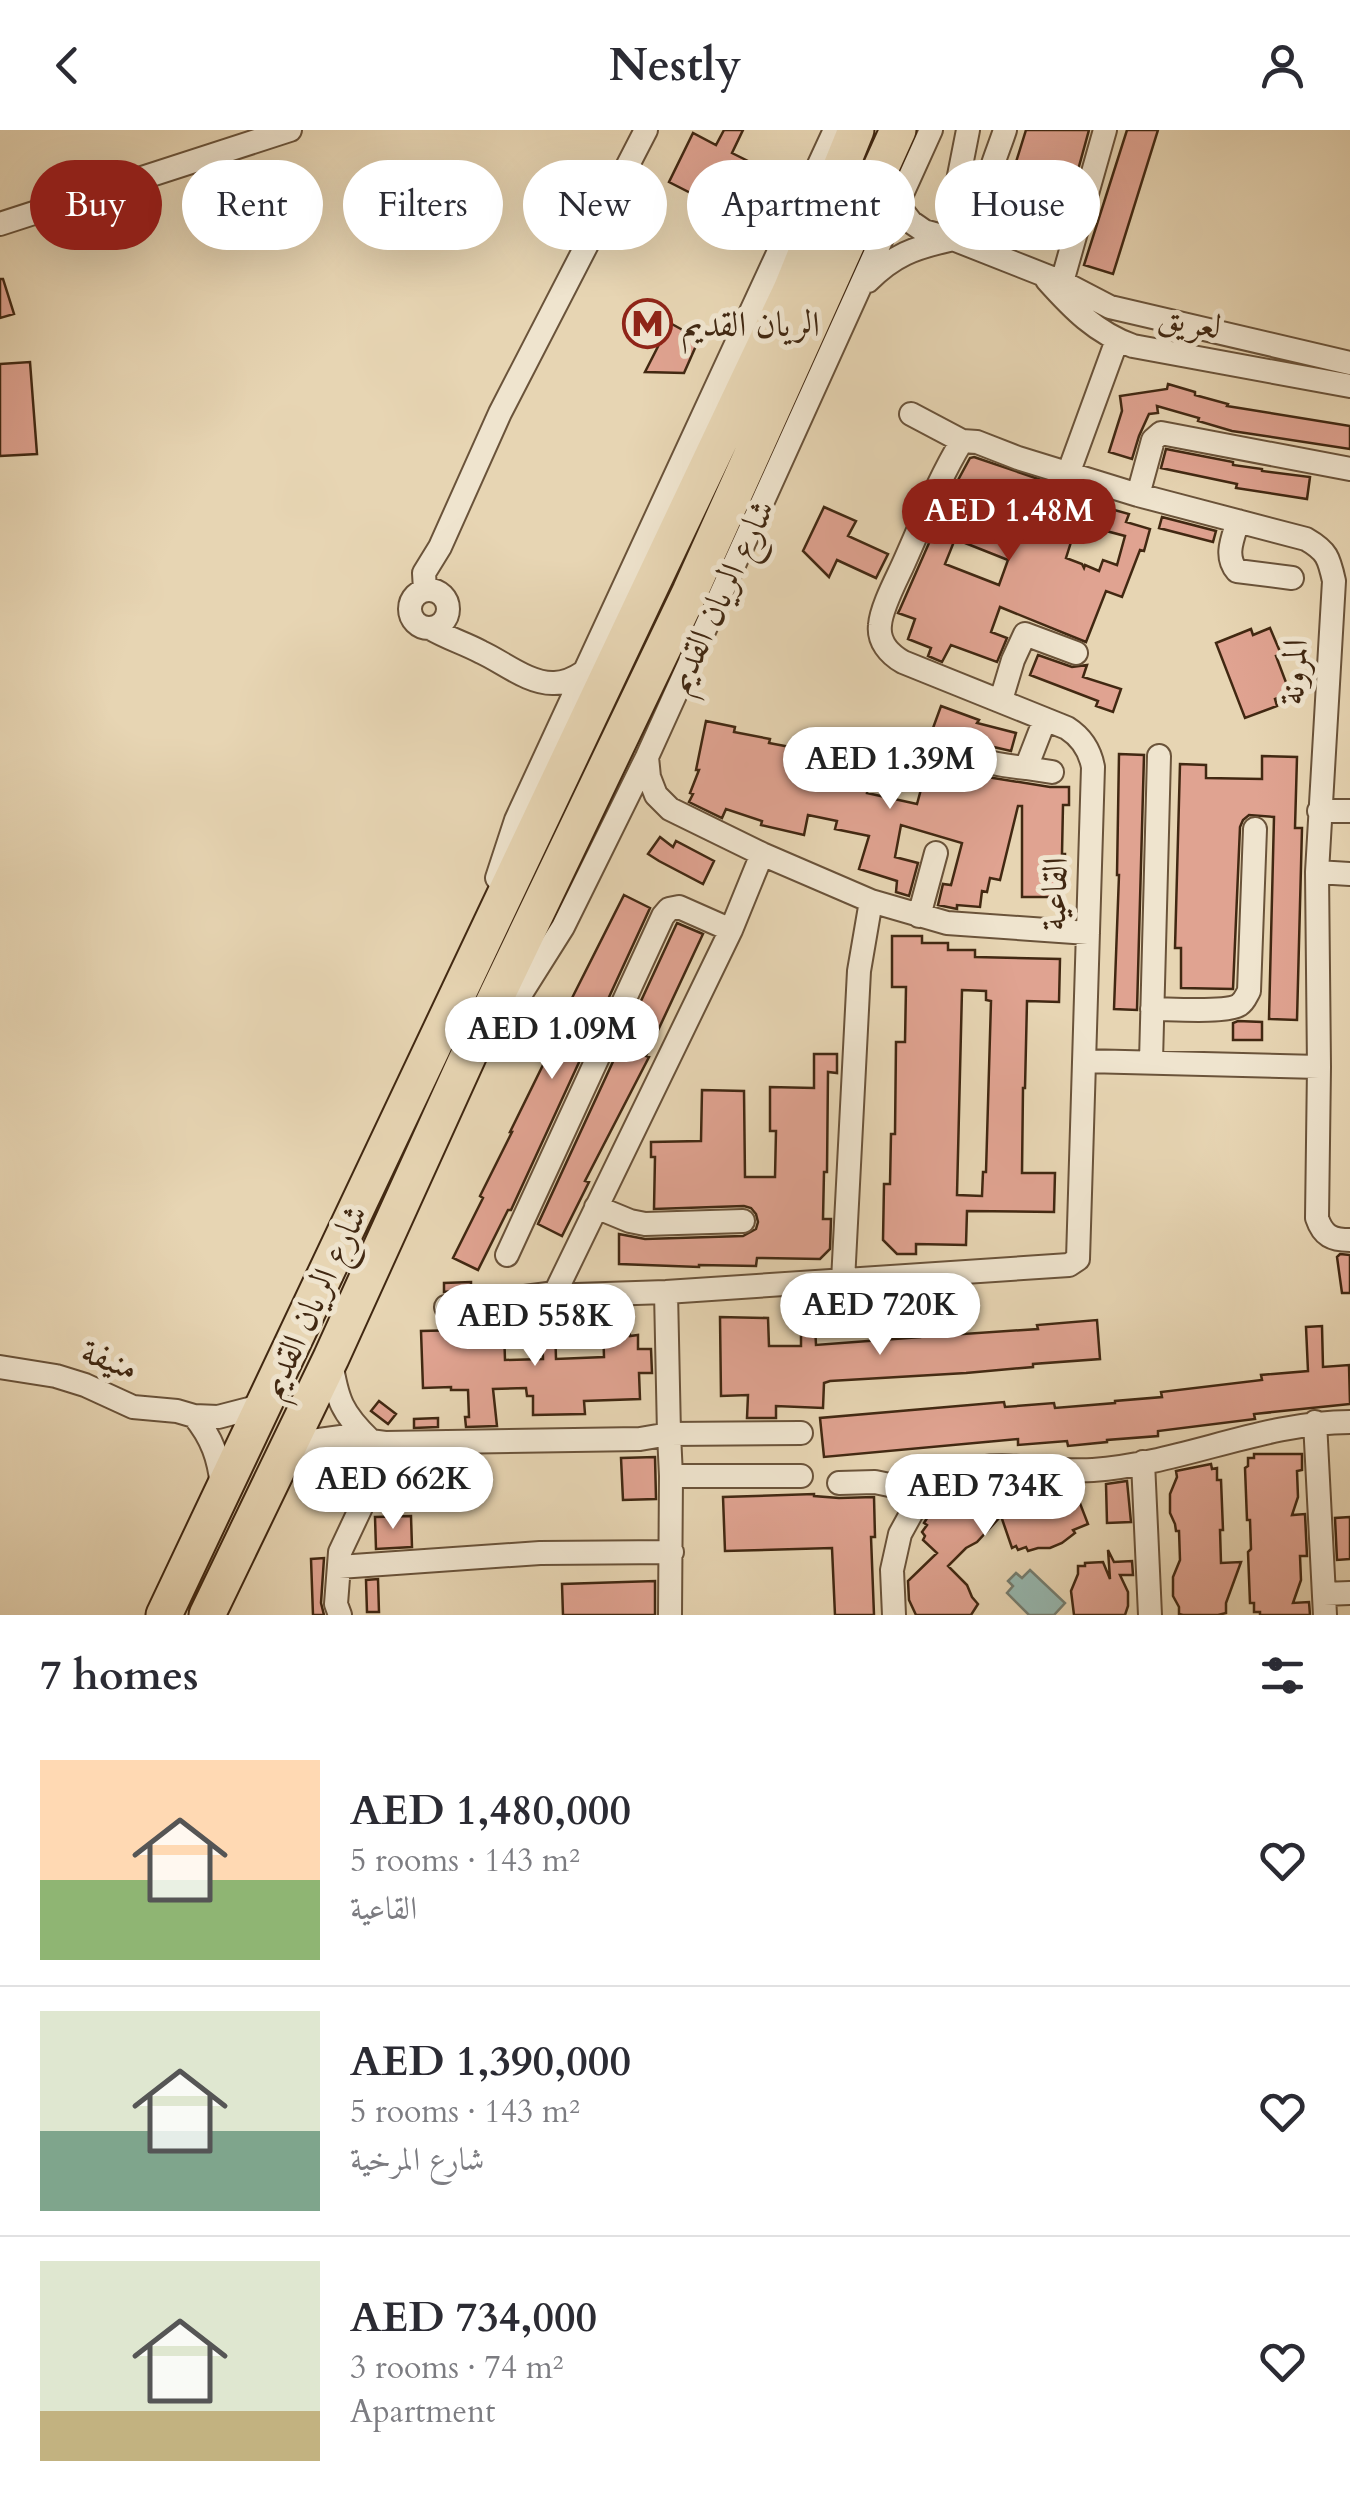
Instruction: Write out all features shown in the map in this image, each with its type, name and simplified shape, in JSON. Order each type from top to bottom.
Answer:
[{"type":"highway","name":"شارع الريان القديم","points":[[164,1615],[791,290],[856,130]]},
{"type":"highway","name":"شارع الريان القديم","points":[[207,1615],[690,592],[898,130]]},
{"type":"highway","points":[[144,1615],[204,1530]]},
{"type":"highway","points":[[224,1615],[239,1546]]},
{"type":"street","points":[[0,224],[290,130]]},
{"type":"street","points":[[431,591],[440,547],[500,413],[646,130]]},
{"type":"street","name":"شارع الريان القديم","points":[[462,987],[516,820],[835,130]]},
{"type":"street","name":"شارع الريان القديم","points":[[915,166],[931,130]]},
{"type":"street","points":[[962,160],[968,130]]},
{"type":"street","points":[[996,160],[1005,130]]},
{"type":"street","points":[[1096,160],[1105,130]]},
{"type":"street","points":[[860,290],[886,264],[935,243]]},
{"type":"street","name":"شارع الريان القديم","points":[[475,1041],[505,1020],[563,927],[647,757],[878,250]]},
{"type":"street","name":"لعريق","points":[[981,250],[1052,278],[1110,307],[1350,364]]},
{"type":"street","points":[[1052,278],[1067,250]]},
{"type":"street","name":"لعريق","points":[[1052,278],[1086,321],[1117,340],[1159,352],[1350,386]]},
{"type":"street","points":[[1068,474],[1117,340]]},
{"type":"street","name":"المرونة","points":[[911,414],[962,441],[976,442],[1138,494],[1306,538],[1322,548],[1334,581],[1316,872],[1317,1218],[1325,1234],[1334,1240],[1350,1240]]},
{"type":"street","points":[[1138,494],[1153,440],[1162,432],[1350,468]]},
{"type":"street","name":"القاعية","points":[[446,1307],[556,1293],[666,1292],[1069,1265],[1080,1256],[1093,767],[1086,747],[1073,732],[903,662],[893,656],[881,637],[879,622],[896,580],[962,441]]},
{"type":"street","points":[[1238,520],[1230,551],[1236,572],[1292,578]]},
{"type":"street","points":[[431,591],[442,595],[448,606],[438,623],[418,625],[410,614],[414,596],[431,591]]},
{"type":"street","points":[[438,623],[456,643],[531,678],[560,683],[584,672]]},
{"type":"street","points":[[1001,700],[1013,660],[1015,629],[1076,653]]},
{"type":"street","points":[[531,678],[547,692],[558,728]]},
{"type":"street","points":[[1026,768],[1045,719]]},
{"type":"street","points":[[933,744],[986,764],[1052,772]]},
{"type":"street","points":[[1151,1062],[1159,756]]},
{"type":"street","points":[[647,757],[656,795],[670,809],[871,901],[947,923],[1088,933]]},
{"type":"street","points":[[616,820],[670,809]]},
{"type":"street","points":[[1319,810],[1350,811]]},
{"type":"street","points":[[1152,1010],[1222,1009],[1237,1006],[1246,997],[1255,830]]},
{"type":"street","points":[[919,916],[936,853]]},
{"type":"street","points":[[556,1293],[731,930],[762,854]]},
{"type":"street","points":[[1316,872],[1350,874]]},
{"type":"street","points":[[843,1282],[859,972],[871,901]]},
{"type":"street","points":[[507,1255],[664,916],[669,909],[678,907],[731,930]]},
{"type":"street","points":[[1085,1061],[1318,1067]]},
{"type":"street","points":[[596,1207],[644,1224],[743,1221]]},
{"type":"street","points":[[666,1292],[672,1476],[670,1615]]},
{"type":"street","points":[[331,1358],[336,1394],[350,1420],[370,1440]]},
{"type":"street","name":"منيفة","points":[[0,1367],[56,1376],[133,1407],[194,1416],[229,1415],[264,1406]]},
{"type":"street","points":[[194,1416],[217,1453],[223,1493]]},
{"type":"street","points":[[894,1615],[892,1570],[900,1534],[923,1492],[938,1480],[965,1470],[1006,1465],[1092,1470],[1315,1422],[1350,1422]]},
{"type":"street","points":[[1315,1422],[1324,1604],[1350,1593]]},
{"type":"street","points":[[286,1451],[312,1440],[341,1438],[398,1443],[801,1433]]},
{"type":"street","points":[[340,1615],[336,1604],[340,1552],[398,1443]]},
{"type":"street","points":[[1142,1462],[1150,1615]]},
{"type":"street","points":[[672,1476],[801,1476]]},
{"type":"street","points":[[839,1484],[875,1482],[923,1492]]},
{"type":"street","points":[[339,1567],[540,1553],[672,1552]]},
{"type":"water","points":[[1030,1570],[1065,1603],[1054,1615],[1029,1615],[1007,1593],[1013,1586],[1008,1581],[1016,1573],[1022,1578]]},
{"type":"building","points":[[724,130],[743,130],[732,153],[746,160],[687,160],[687,191],[669,182],[693,133],[716,145]]},
{"type":"building","points":[[1026,130],[1089,130],[1081,160],[1017,160]]},
{"type":"building","points":[[1127,130],[1158,130],[1113,274],[1084,265],[1089,250],[1100,250],[1100,215]]},
{"type":"building","points":[[0,279],[14,314],[0,318]]},
{"type":"building","points":[[670,323],[699,339],[684,373],[645,372]]},
{"type":"building","points":[[30,362],[37,454],[0,456],[0,364]]},
{"type":"building","points":[[1168,384],[1227,406],[1350,426],[1350,449],[1232,431],[1157,406],[1158,413],[1149,414],[1132,459],[1109,452],[1122,411],[1120,396],[1167,389]]},
{"type":"building","points":[[1166,449],[1262,471],[1310,477],[1307,499],[1236,488],[1237,484],[1161,468]]},
{"type":"building","points":[[970,458],[1065,488],[1053,522],[1062,525],[1071,542],[1066,558],[1084,568],[1085,565],[1099,571],[1103,560],[1117,565],[1125,536],[1095,528],[1100,506],[1129,514],[1126,522],[1150,529],[1122,597],[1106,591],[1086,642],[1000,607],[991,632],[1007,638],[997,662],[951,645],[942,662],[928,656],[931,648],[908,639],[915,619],[898,613]],"holes":[[[955,539],[1008,560],[999,585],[945,564]]]},
{"type":"building","points":[[824,507],[856,521],[848,536],[888,554],[876,578],[837,560],[829,577],[803,551]]},
{"type":"building","points":[[1162,517],[1216,531],[1213,542],[1159,528]]},
{"type":"building","points":[[1270,628],[1290,693],[1275,699],[1277,706],[1245,718],[1216,643],[1251,629],[1253,635]]},
{"type":"building","points":[[1038,655],[1072,667],[1087,665],[1083,677],[1121,689],[1113,712],[1096,706],[1098,701],[1030,675]]},
{"type":"building","points":[[941,706],[979,720],[977,723],[1016,733],[1011,751],[933,728]]},
{"type":"building","points":[[706,721],[735,727],[734,732],[770,739],[769,743],[806,750],[804,758],[839,765],[838,772],[870,779],[867,793],[917,804],[923,782],[912,778],[921,754],[987,777],[1069,787],[1069,805],[1063,805],[1065,879],[1058,879],[1058,897],[1022,897],[1022,806],[1018,806],[1000,880],[990,878],[987,892],[982,891],[980,907],[957,905],[957,909],[938,905],[943,884],[951,885],[962,843],[901,825],[895,857],[918,863],[909,896],[896,892],[897,881],[859,869],[869,836],[835,829],[837,821],[808,815],[804,835],[761,825],[762,821],[726,809],[722,818],[689,802],[699,770]]},
{"type":"building","points":[[1119,754],[1144,755],[1137,1010],[1114,1009]]},
{"type":"building","points":[[1262,756],[1297,757],[1295,828],[1302,828],[1297,1020],[1269,1019],[1274,817],[1249,815],[1240,827],[1233,989],[1181,988],[1181,948],[1175,948],[1180,764],[1206,765],[1206,778],[1262,779]]},
{"type":"building","points":[[660,837],[673,847],[676,841],[714,861],[703,884],[648,854]]},
{"type":"building","points":[[624,895],[650,908],[511,1210],[478,1270],[453,1258],[571,1008],[568,1006]]},
{"type":"building","points":[[677,923],[703,934],[646,1056],[649,1057],[585,1181],[589,1182],[562,1236],[538,1224]]},
{"type":"building","points":[[892,936],[922,936],[922,943],[948,943],[948,950],[975,950],[975,957],[1060,959],[1059,1002],[1027,1001],[1023,1088],[1022,1173],[1055,1173],[1054,1212],[967,1211],[966,1245],[916,1244],[916,1254],[897,1254],[883,1240],[884,1184],[890,1184],[891,1134],[895,1134],[896,1042],[905,1042],[906,987],[892,987]],"holes":[[[962,990],[986,991],[986,1000],[991,1001],[986,1172],[982,1196],[957,1195]]]},
{"type":"building","points":[[1262,1022],[1262,1040],[1233,1040],[1233,1023]]},
{"type":"building","points":[[814,1054],[837,1054],[837,1073],[828,1072],[824,1172],[823,1219],[831,1219],[830,1249],[820,1259],[757,1258],[756,1266],[619,1264],[619,1234],[645,1239],[743,1236],[756,1229],[756,1214],[744,1206],[654,1209],[655,1157],[651,1157],[651,1142],[701,1141],[702,1090],[744,1091],[745,1177],[775,1177],[776,1131],[770,1131],[770,1087],[814,1088]]},
{"type":"building","points":[[1350,1255],[1350,1293],[1342,1293],[1337,1257]]},
{"type":"building","points":[[471,1282],[471,1289],[444,1292],[444,1283]]},
{"type":"building","points":[[933,1306],[935,1336],[1038,1329],[1037,1325],[1097,1320],[1100,1359],[966,1373],[830,1381],[824,1383],[823,1408],[776,1406],[776,1418],[747,1418],[748,1395],[721,1396],[720,1317],[768,1318],[769,1346],[801,1346],[801,1326],[815,1325],[816,1345],[920,1337],[918,1307]]},
{"type":"building","points":[[609,1312],[610,1317],[628,1315],[630,1336],[638,1335],[638,1349],[651,1349],[652,1373],[639,1373],[640,1399],[584,1401],[585,1414],[533,1415],[533,1396],[527,1396],[526,1388],[493,1389],[497,1426],[466,1427],[468,1390],[423,1388],[421,1331],[504,1329],[505,1360],[543,1359],[542,1325],[555,1324],[556,1359],[604,1357],[603,1326],[588,1326],[587,1313]]},
{"type":"building","points":[[1322,1326],[1323,1367],[1349,1365],[1350,1404],[1254,1414],[1255,1419],[1158,1431],[1158,1436],[1068,1446],[1067,1441],[1018,1445],[1018,1439],[824,1457],[820,1418],[1004,1402],[1005,1407],[1054,1403],[1055,1408],[1115,1403],[1162,1397],[1161,1392],[1262,1380],[1261,1375],[1308,1371],[1306,1327]]},
{"type":"building","points":[[379,1401],[396,1414],[388,1424],[371,1411]]},
{"type":"building","points":[[438,1418],[438,1427],[414,1428],[414,1419]]},
{"type":"building","points":[[1254,1454],[1302,1454],[1302,1470],[1297,1471],[1298,1497],[1292,1515],[1305,1514],[1307,1556],[1300,1556],[1301,1580],[1293,1603],[1309,1602],[1310,1615],[1260,1615],[1254,1612],[1254,1603],[1250,1603],[1250,1520],[1245,1468]]},
{"type":"building","points":[[655,1457],[656,1499],[623,1500],[621,1458]]},
{"type":"building","points":[[1211,1464],[1212,1469],[1217,1468],[1217,1480],[1221,1480],[1221,1563],[1241,1562],[1226,1613],[1183,1615],[1179,1614],[1173,1596],[1173,1577],[1180,1560],[1179,1531],[1170,1513],[1170,1494],[1176,1471]]},
{"type":"building","points":[[1127,1481],[1131,1522],[1107,1523],[1106,1484]]},
{"type":"building","points":[[978,1484],[1006,1509],[1045,1489],[1070,1487],[1088,1524],[1073,1530],[1075,1533],[1062,1543],[1028,1551],[1026,1547],[1012,1548],[1001,1516],[948,1566],[967,1585],[978,1604],[971,1615],[916,1615],[909,1600],[908,1581],[937,1553],[923,1540],[922,1532],[927,1525],[924,1523],[939,1499]]},
{"type":"building","points":[[723,1497],[874,1497],[874,1615],[835,1615],[832,1548],[725,1551]]},
{"type":"building","points":[[411,1516],[412,1547],[376,1549],[375,1517]]},
{"type":"building","points":[[1350,1517],[1350,1559],[1337,1560],[1335,1518]]},
{"type":"building","points":[[1108,1550],[1114,1562],[1132,1561],[1133,1575],[1120,1575],[1128,1592],[1125,1615],[1074,1615],[1071,1591],[1078,1566],[1103,1562],[1110,1579]]},
{"type":"building","points":[[324,1558],[324,1615],[313,1615],[311,1559]]},
{"type":"building","points":[[378,1579],[379,1612],[367,1612],[366,1580]]},
{"type":"building","points":[[655,1581],[655,1615],[563,1615],[562,1584]]},
{"type":"place","name":"الريان القديم","points":[[647,324]]}]
